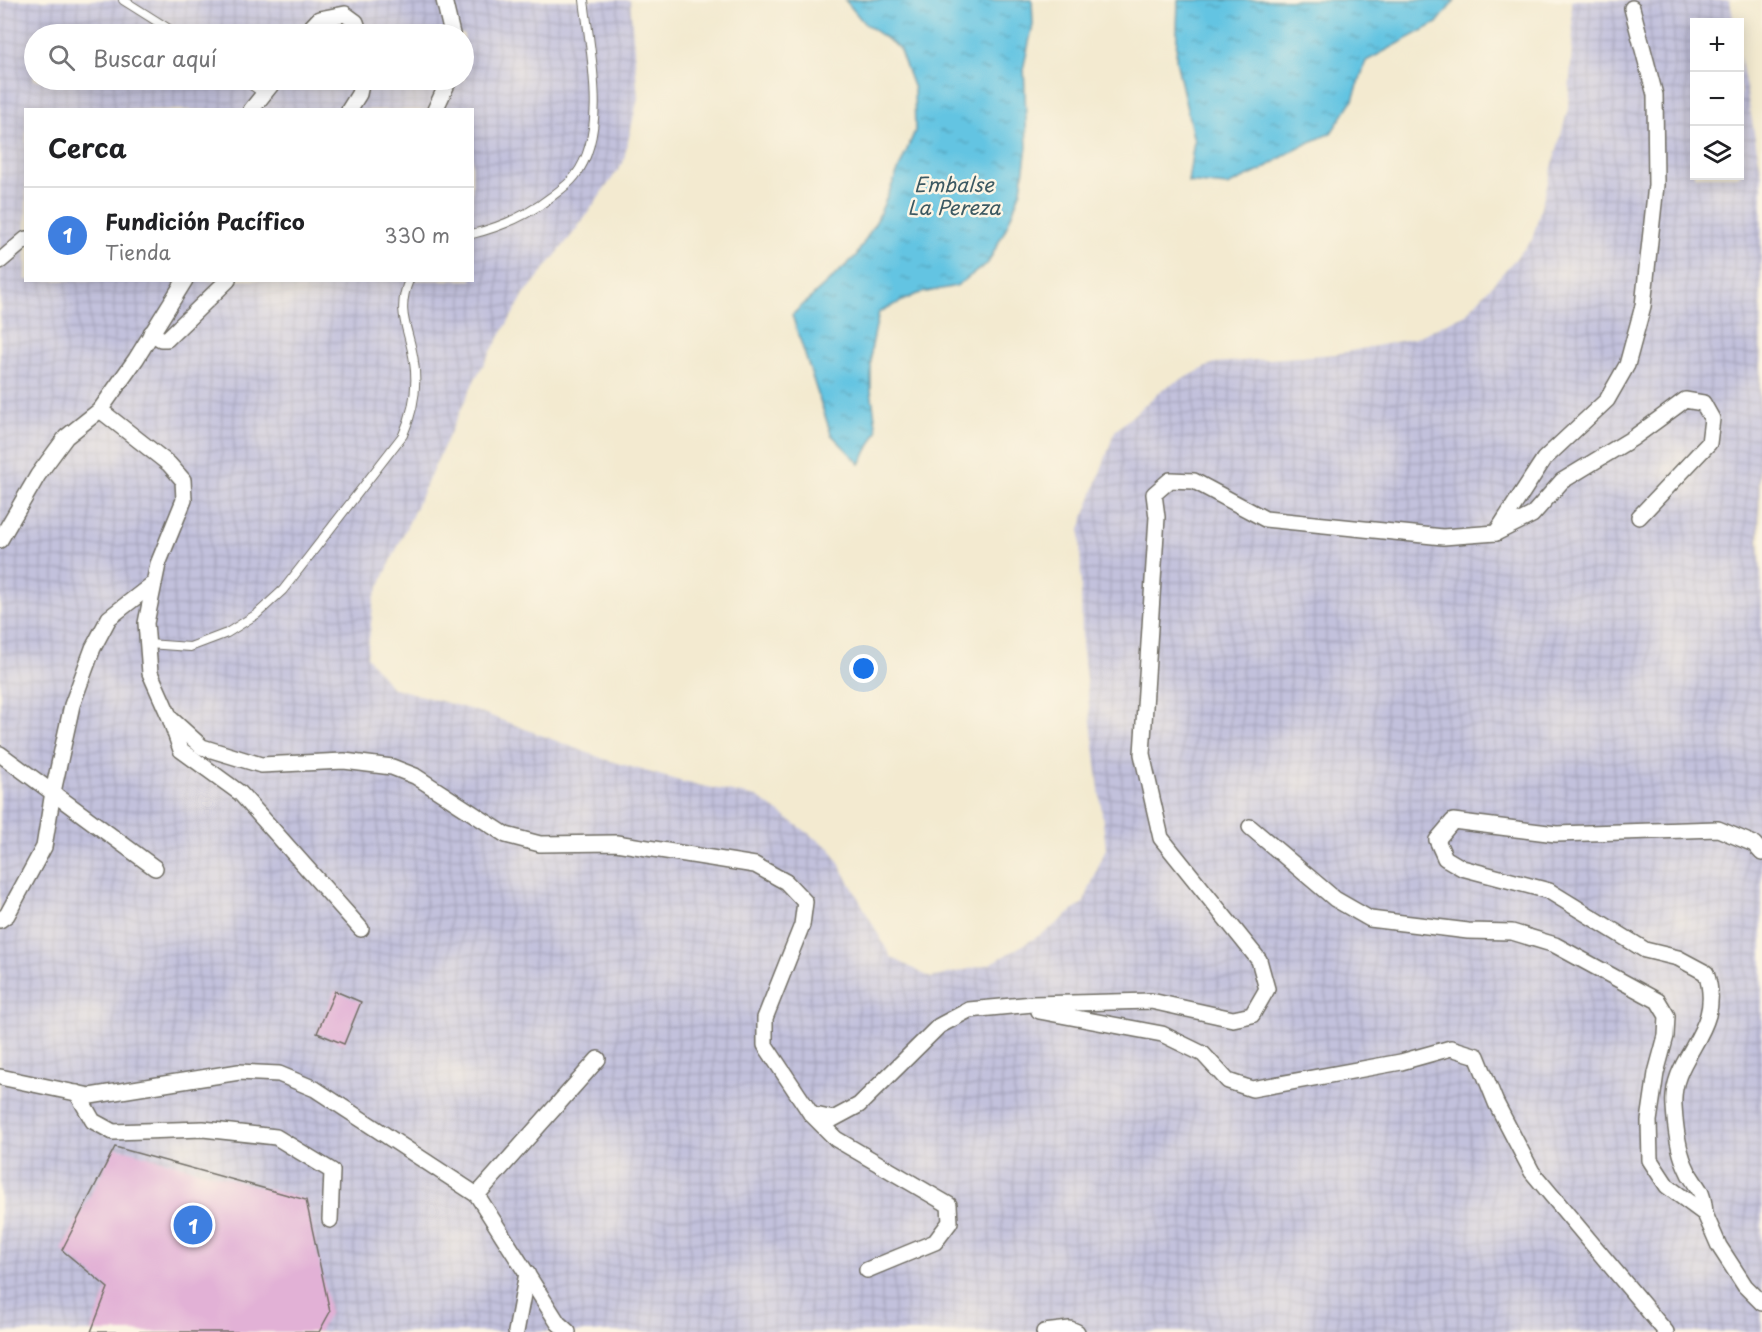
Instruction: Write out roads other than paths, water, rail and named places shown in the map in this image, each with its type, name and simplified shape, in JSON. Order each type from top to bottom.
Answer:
[{"type":"street","points":[[444,0],[450,24]]},
{"type":"street","points":[[1496,533],[1544,459],[1607,400],[1627,365],[1643,306],[1656,186],[1655,95],[1632,8]]},
{"type":"street","points":[[314,24],[319,19],[345,14],[357,24]]},
{"type":"street","points":[[253,108],[267,90]]},
{"type":"street","points":[[350,108],[360,90]]},
{"type":"street","points":[[436,108],[444,90]]},
{"type":"street","points":[[0,261],[24,240]]},
{"type":"street","points":[[0,540],[38,475],[66,437],[100,410],[184,282]]},
{"type":"street","points":[[151,333],[161,339],[167,339],[226,282]]},
{"type":"street","points":[[811,1114],[833,1119],[859,1105],[939,1026],[969,1010],[1151,1001],[1233,1019],[1252,1016],[1267,989],[1258,960],[1161,838],[1142,754],[1157,517],[1154,494],[1170,480],[1194,481],[1265,519],[1443,537],[1496,533],[1532,515],[1562,482],[1633,438],[1685,400],[1703,403],[1712,419],[1709,443],[1639,517]]},
{"type":"street","points":[[100,410],[169,464],[183,480],[184,500],[158,564],[146,623],[150,673],[181,750],[240,793],[361,929]]},
{"type":"street","points":[[0,920],[7,915],[44,847],[53,792],[72,705],[93,648],[108,618],[154,583]]},
{"type":"street","points":[[170,718],[202,747],[261,765],[344,761],[400,770],[416,776],[506,835],[540,844],[616,843],[755,865],[786,882],[805,902],[802,925],[765,1018],[765,1045],[811,1114],[836,1139],[949,1206],[950,1222],[935,1242],[867,1270]]},
{"type":"street","points":[[0,754],[155,868]]},
{"type":"street","points":[[1762,853],[1754,844],[1718,829],[1556,834],[1453,821],[1437,840],[1445,858],[1462,868],[1549,891],[1645,950],[1678,958],[1706,973],[1712,990],[1710,1016],[1679,1076],[1673,1104],[1685,1165],[1704,1194],[1705,1214],[1719,1246],[1745,1286],[1762,1303]]},
{"type":"street","points":[[1250,827],[1335,898],[1370,919],[1523,935],[1555,945],[1658,1001],[1667,1016],[1666,1036],[1656,1073],[1651,1112],[1650,1160],[1667,1185],[1705,1214]]},
{"type":"street","points":[[1015,1006],[1162,1034],[1203,1054],[1228,1081],[1252,1089],[1401,1062],[1451,1048],[1476,1056],[1496,1103],[1532,1172],[1666,1332]]},
{"type":"street","points":[[477,1195],[598,1059]]},
{"type":"street","points":[[0,1077],[90,1096],[239,1072],[279,1074],[315,1089],[477,1195],[558,1323],[567,1332]]},
{"type":"street","points":[[77,1093],[93,1121],[113,1132],[203,1129],[276,1137],[332,1171],[330,1220]]},
{"type":"street","points":[[516,1332],[527,1273]]},
{"type":"street","points":[[1044,1332],[1070,1329],[1077,1332]]},
{"type":"lane","points":[[123,0],[161,24]]},
{"type":"lane","points":[[474,233],[507,223],[544,202],[576,175],[582,163],[591,138],[595,105],[584,0]]},
{"type":"lane","points":[[258,90],[264,94]]},
{"type":"lane","points":[[148,644],[190,647],[227,633],[257,614],[283,590],[403,435],[412,410],[416,379],[402,310],[409,282]]},
{"type":"water","name":"Embalse La Pereza","points":[[845,0],[1032,0],[1033,25],[1024,65],[1027,147],[1021,190],[1007,226],[988,263],[956,286],[917,294],[879,312],[871,350],[871,390],[877,431],[860,464],[831,434],[792,315],[856,256],[877,220],[915,131],[914,89],[899,48],[864,23]]},
{"type":"water","points":[[1178,0],[1455,0],[1437,23],[1366,61],[1353,100],[1331,133],[1295,149],[1262,170],[1227,186],[1188,182],[1194,141],[1176,60]]},
{"type":"place","name":"Fundición Pacífico","points":[[193,1225]]}]
